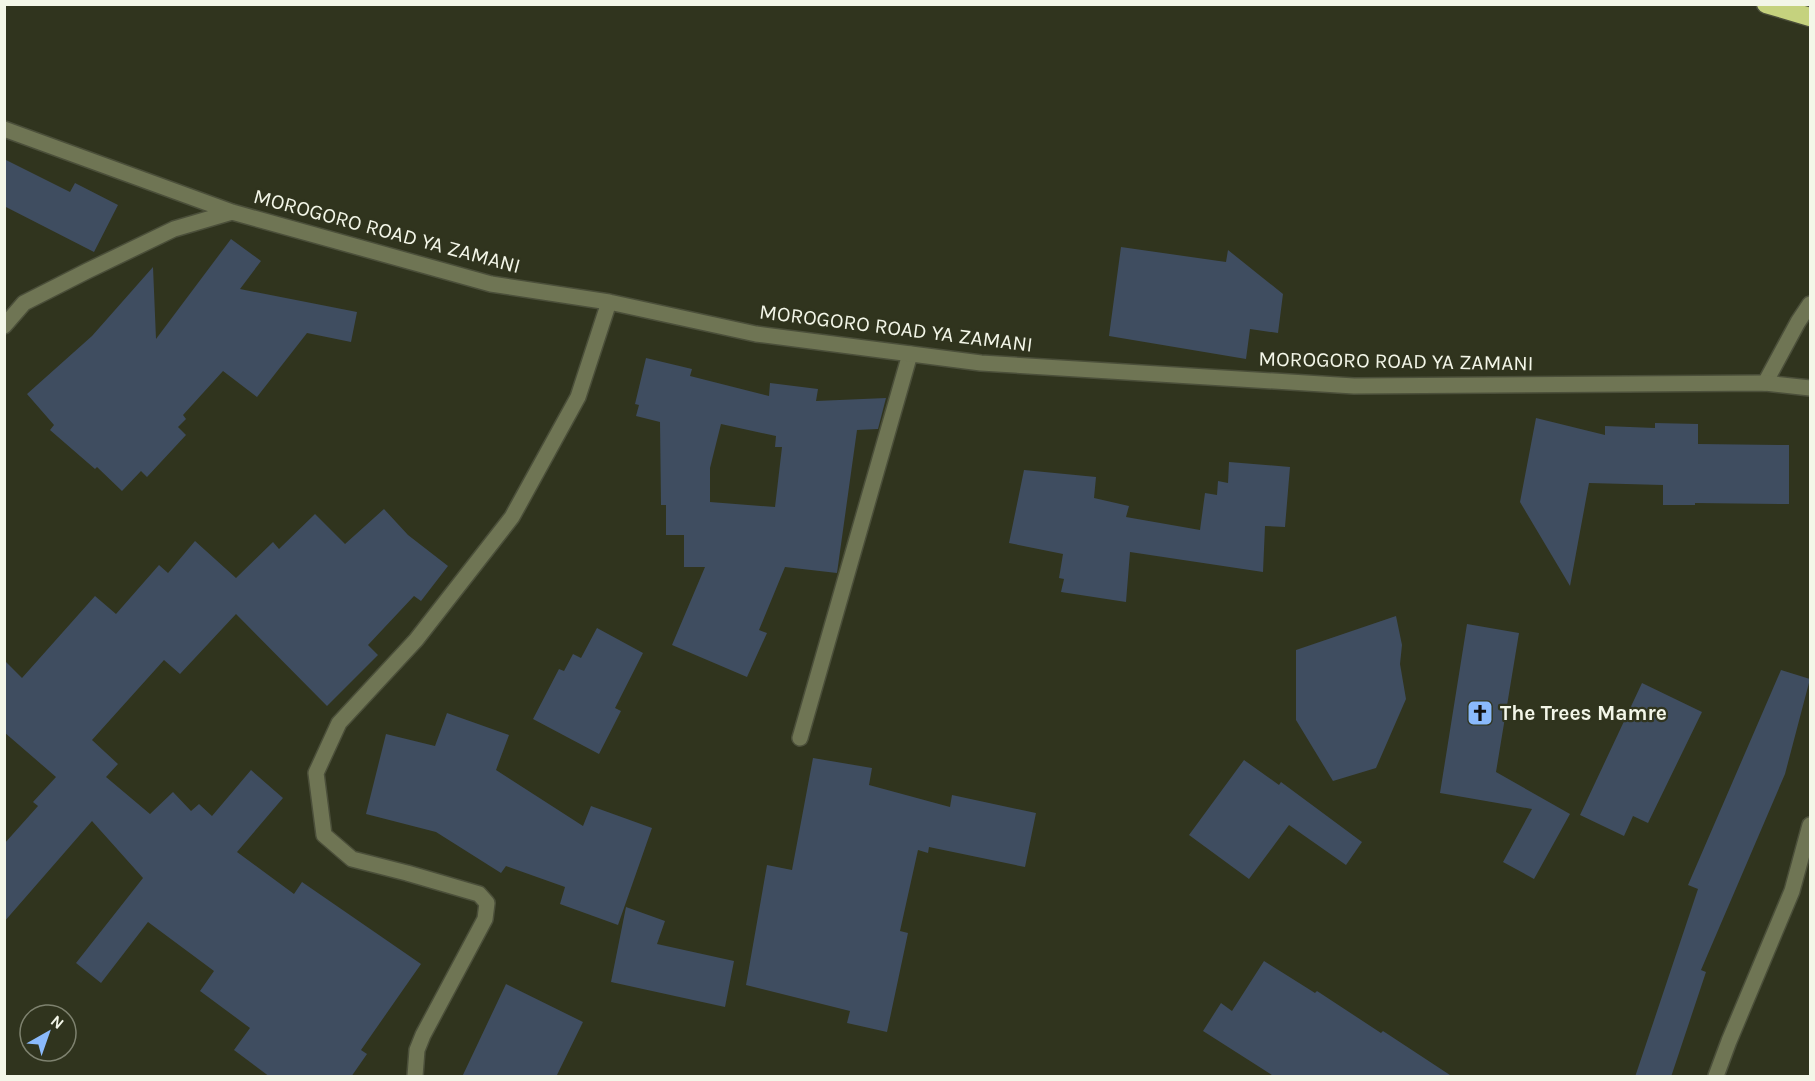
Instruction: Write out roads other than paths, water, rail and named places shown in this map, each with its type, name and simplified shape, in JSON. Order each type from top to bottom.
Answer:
[{"type":"highway","points":[[1766,4],[1810,17]]},
{"type":"street","name":"MOROGORO ROAD YA ZAMANI","points":[[4,129],[232,212],[491,284],[609,302],[756,334],[981,363],[1354,386],[1765,383],[1810,387]]},
{"type":"street","points":[[4,326],[24,303],[174,229],[232,212]]},
{"type":"street","points":[[415,1077],[417,1050],[423,1035],[485,919],[487,903],[479,894],[352,859],[324,835],[316,773],[339,723],[416,640],[512,517],[578,397],[609,302]]},
{"type":"street","points":[[1765,383],[1810,304]]},
{"type":"street","points":[[800,738],[910,354]]},
{"type":"street","points":[[1716,1077],[1792,891],[1810,825]]},
{"type":"place","name":"The Trees Mamre","points":[[1480,713]]}]
